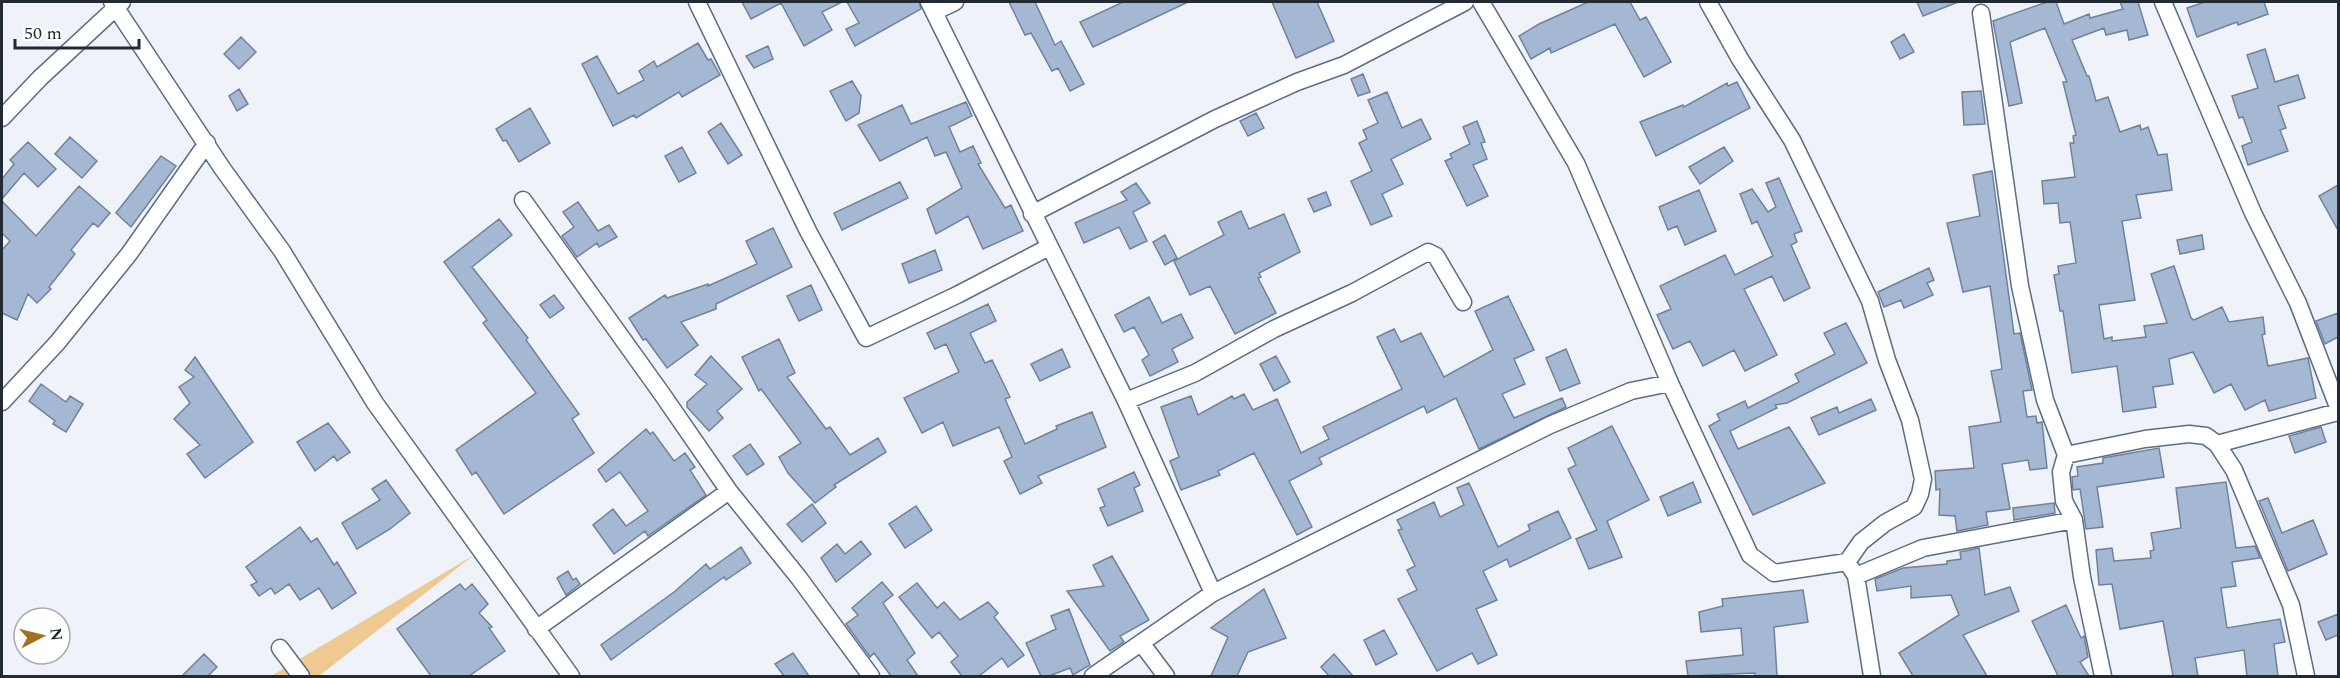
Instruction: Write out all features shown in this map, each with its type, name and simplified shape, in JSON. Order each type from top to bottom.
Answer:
[{"type":"street","points":[[697,2],[808,231],[866,338],[957,295],[1049,247]]},
{"type":"street","points":[[955,2],[932,7],[1126,401],[1213,593]]},
{"type":"street","points":[[1032,214],[1098,177],[1215,119],[1297,82],[1353,61],[1466,2]]},
{"type":"street","points":[[1481,2],[1576,163],[1670,383],[1750,555],[1774,573],[1852,569],[1923,548],[2074,520]]},
{"type":"street","points":[[1708,2],[1740,59],[1792,140],[1870,301],[1887,360],[1910,420],[1923,479],[1920,494],[1914,507],[1885,523],[1861,542],[1852,569],[1872,676]]},
{"type":"street","points":[[2163,2],[2253,213],[2298,303],[2338,409],[2217,444]]},
{"type":"street","points":[[2,118],[117,4],[207,143],[282,251],[375,403],[571,676]]},
{"type":"street","points":[[1981,13],[2026,320],[2045,400],[2066,455],[2061,472],[2064,501],[2074,520],[2082,577],[2103,676]]},
{"type":"street","points":[[2,402],[57,343],[129,254],[207,143]]},
{"type":"street","points":[[523,200],[729,491],[799,578],[871,676]]},
{"type":"street","points":[[1126,401],[1195,373],[1274,329],[1352,293],[1428,252],[1436,256],[1463,302]]},
{"type":"street","points":[[1093,676],[1213,593],[1550,425],[1631,391],[1670,383]]},
{"type":"street","points":[[2066,455],[2145,439],[2188,434],[2206,436],[2217,444],[2234,470],[2291,605],[2306,676]]},
{"type":"street","points":[[536,629],[729,491]]},
{"type":"street","points":[[1142,644],[1166,676]]},
{"type":"street","points":[[280,648],[301,676]]},
{"type":"shaded area","points":[[474,555],[319,676],[271,676]]},
{"type":"building","points":[[742,2],[842,2],[822,12],[832,30],[804,46],[781,3],[751,19]]},
{"type":"building","points":[[847,2],[919,2],[921,9],[855,46],[846,29],[859,23]]},
{"type":"building","points":[[1009,2],[1035,2],[1055,45],[1061,41],[1084,84],[1070,91],[1058,68],[1052,71],[1031,33],[1025,35]]},
{"type":"building","points":[[1123,2],[1188,2],[1093,47],[1080,22]]},
{"type":"building","points":[[1272,2],[1317,2],[1334,41],[1296,58]]},
{"type":"building","points":[[1588,2],[1630,2],[1640,20],[1646,17],[1671,62],[1644,77],[1615,24],[1551,53],[1550,48],[1531,59],[1519,36],[1539,24]]},
{"type":"building","points":[[1917,2],[1958,2],[1923,16]]},
{"type":"building","points":[[2047,2],[2056,2],[2064,24],[2089,14],[2090,18],[2123,9],[2120,2],[2138,2],[2148,35],[2129,40],[2127,30],[2106,35],[2104,28],[2072,40],[2087,76],[2089,76],[2096,101],[2108,97],[2120,132],[2140,125],[2141,130],[2148,127],[2158,155],[2167,154],[2172,190],[2136,195],[2141,218],[2122,221],[2135,300],[2099,305],[2104,339],[2112,337],[2112,341],[2146,337],[2144,326],[2167,323],[2151,274],[2174,266],[2191,318],[2194,320],[2222,307],[2229,322],[2263,317],[2265,334],[2262,335],[2268,366],[2308,358],[2316,398],[2269,411],[2265,400],[2245,410],[2231,384],[2214,393],[2193,352],[2169,359],[2173,384],[2153,387],[2156,407],[2123,412],[2117,366],[2072,373],[2063,311],[2060,311],[2054,275],[2059,274],[2058,266],[2076,263],[2070,222],[2060,223],[2058,203],[2044,204],[2042,181],[2075,177],[2070,143],[2074,143],[2073,136],[2076,135],[2063,82],[2067,82],[2045,28],[2010,42],[2022,103],[2009,106],[1993,21]]},
{"type":"building","points":[[2205,2],[2264,2],[2268,14],[2238,25],[2237,22],[2197,37],[2187,8]]},
{"type":"building","points":[[1904,34],[1914,52],[1900,59],[1891,42]]},
{"type":"building","points":[[241,37],[256,52],[239,69],[224,54]]},
{"type":"building","points":[[698,43],[720,75],[682,97],[679,92],[636,118],[634,115],[613,126],[582,64],[597,56],[618,94],[644,80],[639,71],[654,61],[657,67]]},
{"type":"building","points":[[768,46],[773,59],[754,68],[746,56]]},
{"type":"building","points":[[2265,49],[2275,82],[2298,75],[2305,98],[2278,106],[2286,128],[2280,130],[2288,151],[2248,165],[2242,146],[2252,142],[2243,117],[2239,118],[2232,96],[2258,88],[2247,55]]},
{"type":"building","points":[[1363,74],[1370,92],[1358,96],[1351,79]]},
{"type":"building","points":[[852,81],[861,96],[859,113],[846,121],[830,91]]},
{"type":"building","points":[[1737,82],[1750,108],[1656,156],[1640,122],[1683,105],[1684,107],[1727,83],[1728,86]]},
{"type":"building","points":[[239,89],[248,104],[237,111],[229,96]]},
{"type":"building","points":[[1981,91],[1985,124],[1964,125],[1962,92]]},
{"type":"building","points":[[1387,92],[1402,128],[1421,119],[1431,139],[1391,159],[1403,184],[1382,194],[1392,216],[1371,225],[1351,181],[1372,171],[1359,143],[1367,139],[1363,130],[1378,123],[1368,100]]},
{"type":"building","points":[[966,102],[972,116],[949,127],[960,152],[973,146],[981,163],[978,164],[1005,208],[1011,205],[1023,231],[983,249],[968,216],[936,234],[927,209],[962,188],[946,152],[935,156],[927,137],[880,161],[858,125],[902,105],[911,124]]},
{"type":"building","points":[[530,108],[550,143],[519,162],[506,140],[503,141],[496,129]]},
{"type":"building","points":[[1256,113],[1264,128],[1248,136],[1240,121]]},
{"type":"building","points":[[1477,121],[1485,142],[1481,143],[1487,159],[1473,165],[1488,196],[1467,206],[1445,161],[1452,158],[1450,154],[1470,144],[1463,127]]},
{"type":"building","points":[[721,123],[742,155],[728,164],[708,132]]},
{"type":"building","points":[[70,137],[97,161],[82,178],[55,154]]},
{"type":"building","points":[[28,142],[56,169],[38,187],[24,173],[2,199],[2,179],[14,164],[10,160]]},
{"type":"building","points":[[682,147],[696,173],[679,182],[665,156]]},
{"type":"building","points":[[1724,147],[1733,161],[1700,184],[1689,167]]},
{"type":"building","points":[[161,156],[176,166],[131,227],[116,213]]},
{"type":"building","points":[[1992,171],[2014,334],[2020,333],[2032,390],[2023,391],[2027,417],[2036,416],[2037,423],[2042,422],[2047,468],[2030,470],[2028,460],[2002,464],[2010,509],[1986,512],[1988,525],[1957,531],[1955,516],[1939,515],[1940,489],[1936,490],[1935,471],[1974,468],[1969,427],[2001,422],[1991,371],[2002,369],[1990,286],[1963,292],[1947,223],[1980,216],[1973,175]]},
{"type":"building","points":[[1779,178],[1802,231],[1794,234],[1797,242],[1791,245],[1810,288],[1784,301],[1772,276],[1744,289],[1777,355],[1745,371],[1734,350],[1703,366],[1690,341],[1673,349],[1657,315],[1671,309],[1660,286],[1725,255],[1735,275],[1773,256],[1757,221],[1752,224],[1740,194],[1752,189],[1768,212],[1776,207],[1766,183]]},
{"type":"building","points":[[900,182],[908,198],[842,230],[834,213]]},
{"type":"building","points":[[1136,183],[1150,203],[1133,212],[1147,241],[1130,249],[1119,227],[1084,243],[1075,223],[1127,200],[1121,192]]},
{"type":"building","points":[[2338,185],[2338,230],[2319,196]]},
{"type":"building","points":[[79,186],[110,213],[98,227],[93,223],[71,250],[75,254],[49,287],[51,289],[37,303],[28,294],[17,320],[2,313],[2,250],[10,241],[2,233],[2,201],[36,236]]},
{"type":"building","points":[[1699,190],[1716,231],[1685,245],[1677,226],[1668,230],[1659,207]]},
{"type":"building","points":[[1326,192],[1331,205],[1314,212],[1308,199]]},
{"type":"building","points":[[578,202],[598,231],[609,225],[617,237],[599,247],[597,243],[577,257],[562,236],[574,227],[563,212]]},
{"type":"building","points":[[1241,211],[1249,229],[1284,214],[1300,252],[1259,273],[1261,277],[1258,278],[1276,313],[1235,334],[1210,286],[1190,295],[1174,261],[1224,235],[1218,222]]},
{"type":"building","points":[[499,219],[512,235],[472,267],[528,338],[526,340],[579,414],[572,419],[594,453],[504,514],[476,472],[472,475],[456,450],[536,393],[483,323],[487,320],[444,262]]},
{"type":"building","points":[[773,228],[792,267],[716,304],[716,309],[681,322],[698,345],[667,368],[646,339],[643,340],[629,318],[665,295],[667,298],[708,284],[708,286],[757,264],[746,241]]},
{"type":"building","points":[[1165,235],[1177,258],[1165,265],[1153,242]]},
{"type":"building","points":[[2202,235],[2204,249],[2180,254],[2177,240]]},
{"type":"building","points":[[935,250],[942,270],[909,283],[902,264]]},
{"type":"building","points":[[1929,268],[1934,280],[1927,283],[1933,295],[1904,308],[1901,300],[1884,307],[1878,292]]},
{"type":"building","points":[[811,285],[822,310],[799,321],[787,296]]},
{"type":"building","points":[[554,295],[564,308],[550,318],[540,305]]},
{"type":"building","points":[[1508,296],[1534,350],[1514,359],[1525,384],[1502,394],[1514,418],[1562,398],[1566,407],[1479,449],[1456,398],[1427,413],[1424,406],[1319,458],[1322,464],[1289,481],[1312,527],[1297,535],[1254,453],[1218,471],[1220,475],[1181,490],[1170,461],[1179,457],[1161,407],[1191,396],[1198,415],[1232,396],[1234,399],[1244,394],[1253,410],[1277,399],[1301,453],[1329,439],[1323,427],[1402,389],[1377,337],[1394,329],[1401,342],[1421,333],[1444,377],[1493,350],[1475,311]]},
{"type":"building","points":[[1149,297],[1162,323],[1181,314],[1193,338],[1172,349],[1178,362],[1150,376],[1142,360],[1149,355],[1134,327],[1124,332],[1115,315]]},
{"type":"building","points":[[988,304],[996,321],[970,333],[985,363],[992,360],[1010,397],[1005,399],[1025,444],[1057,429],[1056,426],[1092,412],[1106,447],[1038,476],[1042,483],[1020,494],[1004,461],[1012,457],[999,427],[953,446],[943,422],[922,433],[904,398],[959,372],[946,344],[935,349],[927,333]]},
{"type":"building","points":[[2338,313],[2338,337],[2325,344],[2316,321]]},
{"type":"building","points":[[1846,323],[1867,363],[1787,403],[1775,405],[1777,408],[1730,431],[1738,449],[1789,427],[1825,483],[1753,515],[1709,426],[1720,420],[1717,414],[1745,401],[1748,408],[1799,382],[1795,374],[1835,354],[1824,333]]},
{"type":"building","points":[[779,339],[795,373],[787,377],[826,429],[830,427],[850,455],[878,438],[886,452],[834,485],[836,487],[815,503],[788,473],[779,457],[801,443],[761,389],[759,391],[742,357]]},
{"type":"building","points":[[1062,349],[1070,367],[1040,381],[1031,364]]},
{"type":"building","points":[[1566,349],[1580,383],[1560,391],[1546,358]]},
{"type":"building","points":[[711,356],[742,389],[717,411],[723,418],[709,431],[687,407],[687,402],[707,384],[695,375]]},
{"type":"building","points":[[1276,356],[1290,382],[1274,391],[1260,364]]},
{"type":"building","points":[[195,357],[253,442],[205,478],[187,454],[200,445],[174,419],[190,403],[179,387],[194,377],[185,370]]},
{"type":"building","points":[[41,384],[66,402],[70,396],[83,404],[66,432],[53,424],[55,421],[29,401]]},
{"type":"building","points":[[1871,399],[1876,410],[1819,435],[1811,418],[1837,407],[1839,413]]},
{"type":"building","points":[[328,423],[350,452],[337,461],[334,456],[315,471],[297,442]]},
{"type":"building","points":[[1612,426],[1649,500],[1607,521],[1622,557],[1589,569],[1576,539],[1597,530],[1568,469],[1576,465],[1568,448]]},
{"type":"building","points":[[2321,427],[2326,442],[2295,453],[2289,436]]},
{"type":"building","points":[[646,429],[650,434],[653,432],[674,461],[685,453],[695,467],[690,470],[706,495],[648,536],[645,531],[614,554],[593,525],[613,509],[626,526],[648,511],[620,472],[606,482],[598,470]]},
{"type":"building","points":[[750,444],[764,464],[747,475],[733,456]]},
{"type":"building","points":[[2159,448],[2164,477],[2097,487],[2103,527],[2086,529],[2080,489],[2073,490],[2072,477],[2078,476],[2077,467],[2103,463],[2103,458]]},
{"type":"building","points":[[1134,472],[1140,485],[1134,488],[1143,511],[1108,526],[1100,508],[1105,506],[1098,489]]},
{"type":"building","points":[[386,480],[410,513],[390,529],[357,549],[342,523],[380,500],[372,489]]},
{"type":"building","points":[[1693,482],[1701,502],[1668,516],[1660,497]]},
{"type":"building","points":[[2226,482],[2236,548],[2255,546],[2260,558],[2232,562],[2236,586],[2221,588],[2227,628],[2280,619],[2285,642],[2274,644],[2278,676],[2247,676],[2244,650],[2195,658],[2198,676],[2173,676],[2163,621],[2120,629],[2112,584],[2099,585],[2096,550],[2112,548],[2114,561],[2151,558],[2150,551],[2154,550],[2151,533],[2181,528],[2176,488]]},
{"type":"building","points":[[1469,483],[1498,547],[1530,530],[1528,525],[1558,511],[1571,538],[1510,567],[1507,559],[1483,571],[1497,600],[1476,609],[1497,655],[1478,664],[1472,653],[1437,671],[1398,599],[1417,590],[1407,570],[1415,566],[1398,530],[1402,529],[1397,520],[1434,502],[1440,517],[1464,505],[1457,488]]},
{"type":"building","points":[[2268,498],[2282,533],[2313,520],[2327,554],[2288,571],[2259,501]]},
{"type":"building","points":[[2054,503],[2055,513],[2014,520],[2013,508]]},
{"type":"building","points":[[812,504],[826,523],[802,542],[787,524]]},
{"type":"building","points":[[916,506],[932,530],[905,548],[889,524]]},
{"type":"building","points":[[300,527],[311,542],[317,538],[334,565],[337,562],[356,593],[332,609],[319,588],[300,600],[289,584],[275,594],[271,588],[259,596],[251,585],[257,582],[246,567]]},
{"type":"building","points":[[861,541],[871,554],[836,582],[821,558],[837,544],[845,554]]},
{"type":"building","points":[[741,547],[751,563],[726,580],[724,577],[611,660],[601,645],[674,592],[706,564],[710,569]]},
{"type":"building","points":[[1979,548],[1985,595],[2010,587],[2019,611],[1963,635],[1987,676],[1913,676],[1899,653],[1959,615],[1951,595],[1911,598],[1911,586],[1877,591],[1875,579],[1903,568],[1947,564],[1947,561],[1961,559],[1960,552]]},
{"type":"building","points":[[1112,556],[1149,620],[1120,636],[1124,642],[1110,651],[1067,591],[1104,586],[1093,565]]},
{"type":"building","points":[[568,571],[573,580],[576,578],[580,584],[566,595],[557,578]]},
{"type":"building","points":[[882,582],[893,595],[883,603],[915,653],[907,660],[918,676],[891,676],[874,653],[870,657],[846,624],[858,615],[852,608]]},
{"type":"building","points":[[917,583],[937,608],[944,602],[960,620],[988,602],[998,613],[994,617],[1024,655],[1008,667],[1002,658],[979,676],[962,676],[951,662],[958,656],[939,632],[932,638],[899,597]]},
{"type":"building","points":[[460,584],[465,590],[472,584],[488,604],[479,613],[492,627],[489,628],[505,651],[469,676],[431,676],[397,629]]},
{"type":"building","points":[[1264,589],[1286,638],[1248,652],[1237,676],[1211,676],[1228,637],[1211,628]]},
{"type":"building","points":[[1803,590],[1808,622],[1774,627],[1777,676],[1755,676],[1755,673],[1688,676],[1686,661],[1743,655],[1741,628],[1701,632],[1699,612],[1723,606],[1722,599]]},
{"type":"building","points":[[2066,605],[2081,638],[2084,636],[2088,657],[2080,662],[2089,676],[2058,676],[2032,621]]},
{"type":"building","points":[[1069,609],[1090,665],[1073,675],[1070,668],[1049,676],[1041,676],[1026,643],[1056,629],[1051,616]]},
{"type":"building","points":[[2338,614],[2338,635],[2326,640],[2318,622]]},
{"type":"building","points":[[1384,630],[1397,654],[1376,665],[1364,640]]},
{"type":"building","points":[[793,653],[809,676],[784,676],[775,664]]},
{"type":"building","points":[[204,654],[217,667],[208,676],[182,676]]},
{"type":"building","points":[[1334,654],[1353,676],[1329,676],[1321,667]]}]
